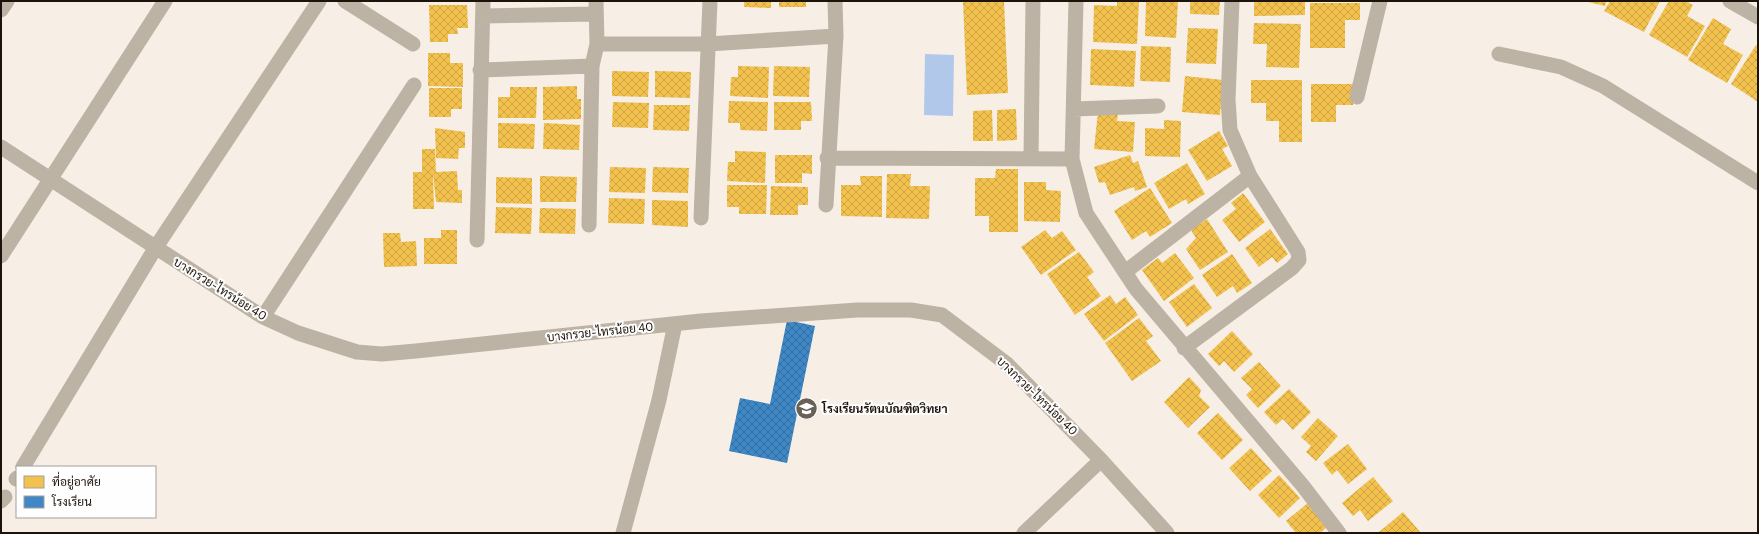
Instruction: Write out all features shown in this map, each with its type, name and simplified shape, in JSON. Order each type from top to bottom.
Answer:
[{"type":"street","points":[[1,10],[7,1]]},
{"type":"street","points":[[1,256],[165,1]]},
{"type":"street","points":[[24,466],[156,247],[319,1]]},
{"type":"street","points":[[345,1],[413,44]]},
{"type":"street","points":[[477,240],[480,70],[483,1]]},
{"type":"street","points":[[701,218],[710,1]]},
{"type":"street","points":[[826,205],[836,36],[835,1]]},
{"type":"street","points":[[1031,158],[1033,1]]},
{"type":"street","points":[[1076,1],[1072,159],[1086,213],[1136,289],[1184,348],[1303,486],[1339,533]]},
{"type":"street","points":[[1184,348],[1292,268],[1299,260],[1298,252],[1250,176],[1230,130],[1228,99],[1232,1]]},
{"type":"street","points":[[1357,97],[1380,1]]},
{"type":"street","points":[[1730,1],[1758,17]]},
{"type":"street","points":[[482,16],[595,7],[597,44],[592,66],[589,224]]},
{"type":"street","points":[[597,44],[708,44],[836,36]]},
{"type":"street","points":[[1499,54],[1561,67],[1603,86],[1758,183]]},
{"type":"street","points":[[480,70],[592,66]]},
{"type":"street","points":[[263,317],[414,85]]},
{"type":"street","points":[[1074,109],[1158,106]]},
{"type":"street","name":"บางกรวย-ไทรน้อย 40","points":[[1,147],[263,317],[298,333],[356,352],[382,354],[675,324],[857,310],[911,310],[942,315],[1007,364],[1101,460],[1167,533]]},
{"type":"street","points":[[828,158],[1072,159]]},
{"type":"street","points":[[1125,272],[1250,176]]},
{"type":"street","points":[[623,533],[659,400],[675,324]]},
{"type":"street","points":[[1024,533],[1101,460]]},
{"type":"water","points":[[925,54],[954,55],[953,116],[924,115]]},
{"type":"building: ที่อยู่อาศัย","points":[[744,1],[771,1],[771,8],[744,7]]},
{"type":"building: ที่อยู่อาศัย","points":[[779,1],[806,1],[806,7],[779,7]]},
{"type":"building: ที่อยู่อาศัย","points":[[963,1],[1004,1],[1008,93],[967,95]]},
{"type":"building: ที่อยู่อาศัย","points":[[1117,1],[1139,1],[1137,44],[1093,42],[1094,5],[1117,6]]},
{"type":"building: ที่อยู่อาศัย","points":[[1146,1],[1178,1],[1176,38],[1145,36]]},
{"type":"building: ที่อยู่อาศัย","points":[[1190,1],[1220,1],[1219,15],[1190,14]]},
{"type":"building: ที่อยู่อาศัย","points":[[1254,1],[1305,1],[1305,15],[1254,16]]},
{"type":"building: ที่อยู่อาศัย","points":[[1584,1],[1606,1],[1605,6]]},
{"type":"building: ที่อยู่อาศัย","points":[[1610,1],[1660,1],[1644,32],[1604,11]]},
{"type":"building: ที่อยู่อาศัย","points":[[1669,1],[1686,1],[1693,5],[1687,16],[1705,26],[1687,57],[1649,35]]},
{"type":"building: ที่อยู่อาศัย","points":[[1310,3],[1360,3],[1360,20],[1345,20],[1345,48],[1310,48]]},
{"type":"building: ที่อยู่อาศัย","points":[[429,5],[467,5],[468,28],[457,28],[458,34],[448,34],[448,42],[430,42]]},
{"type":"building: ที่อยู่อาศัย","points":[[1713,18],[1731,29],[1723,44],[1743,55],[1727,83],[1688,60]]},
{"type":"building: ที่อยู่อาศัย","points":[[1254,23],[1301,24],[1299,68],[1266,67],[1267,44],[1253,44]]},
{"type":"building: ที่อยู่อาศัย","points":[[1188,28],[1218,29],[1216,64],[1186,63]]},
{"type":"building: ที่อยู่อาศัย","points":[[1756,45],[1758,46],[1758,102],[1731,84]]},
{"type":"building: ที่อยู่อาศัย","points":[[1141,46],[1171,47],[1170,82],[1140,81]]},
{"type":"building: ที่อยู่อาศัย","points":[[1091,49],[1136,51],[1134,87],[1090,85]]},
{"type":"building: ที่อยู่อาศัย","points":[[428,53],[450,53],[450,63],[463,63],[463,87],[428,86]]},
{"type":"building: ที่อยู่อาศัย","points":[[738,66],[769,67],[768,98],[730,96],[731,77],[738,77]]},
{"type":"building: ที่อยู่อาศัย","points":[[774,66],[810,67],[809,97],[773,96]]},
{"type":"building: ที่อยู่อาศัย","points":[[612,71],[649,72],[648,97],[612,96]]},
{"type":"building: ที่อยู่อาศัย","points":[[655,71],[691,72],[690,98],[655,97]]},
{"type":"building: ที่อยู่อาศัย","points":[[1185,76],[1223,80],[1220,115],[1182,112]]},
{"type":"building: ที่อยู่อาศัย","points":[[1251,80],[1302,80],[1302,142],[1279,142],[1279,121],[1266,121],[1266,103],[1251,103]]},
{"type":"building: ที่อยู่อาศัย","points":[[1311,84],[1353,84],[1353,105],[1336,105],[1336,122],[1311,122]]},
{"type":"building: ที่อยู่อาศัย","points":[[577,86],[577,99],[581,99],[581,119],[543,120],[543,87]]},
{"type":"building: ที่อยู่อาศัย","points":[[510,87],[537,87],[536,118],[498,118],[498,97],[510,97]]},
{"type":"building: ที่อยู่อาศัย","points":[[429,88],[462,88],[462,109],[451,109],[451,117],[429,117]]},
{"type":"building: ที่อยู่อาศัย","points":[[729,101],[768,102],[767,131],[740,130],[740,123],[728,123]]},
{"type":"building: ที่อยู่อาศัย","points":[[613,102],[649,103],[648,128],[612,127]]},
{"type":"building: ที่อยู่อาศัย","points":[[774,102],[811,102],[812,121],[801,121],[801,130],[774,130]]},
{"type":"building: ที่อยู่อาศัย","points":[[654,105],[690,105],[689,131],[653,130]]},
{"type":"building: ที่อยู่อาศัย","points":[[1016,109],[1017,140],[997,141],[997,110]]},
{"type":"building: ที่อยู่อาศัย","points":[[992,110],[993,141],[973,141],[973,111]]},
{"type":"building: ที่อยู่อาศัย","points":[[1098,112],[1118,113],[1117,121],[1135,122],[1133,152],[1094,149]]},
{"type":"building: ที่อยู่อาศัย","points":[[1164,120],[1181,121],[1180,157],[1145,156],[1145,128],[1164,129]]},
{"type":"building: ที่อยู่อาศัย","points":[[498,123],[535,124],[534,149],[498,148]]},
{"type":"building: ที่อยู่อาศัย","points":[[544,123],[580,125],[579,150],[543,149]]},
{"type":"building: ที่อยู่อาศัย","points":[[435,128],[465,132],[465,148],[459,148],[458,159],[436,158]]},
{"type":"building: ที่อยู่อาศัย","points":[[1219,131],[1228,146],[1222,149],[1232,166],[1207,181],[1188,150]]},
{"type":"building: ที่อยู่อาศัย","points":[[422,149],[435,149],[436,172],[457,171],[458,190],[462,190],[462,203],[436,202],[433,172],[434,209],[413,209],[413,172],[422,172]]},
{"type":"building: ที่อยู่อาศัย","points":[[735,151],[766,152],[765,183],[727,181],[728,162],[735,162]]},
{"type":"building: ที่อยู่อาศัย","points":[[775,155],[812,155],[812,174],[802,173],[802,183],[775,183]]},
{"type":"building: ที่อยู่อาศัย","points":[[1130,155],[1133,163],[1138,161],[1147,187],[1135,191],[1134,187],[1110,195],[1105,182],[1099,183],[1094,167]]},
{"type":"building: ที่อยู่อาศัย","points":[[1187,163],[1205,194],[1188,204],[1186,199],[1169,209],[1154,183]]},
{"type":"building: ที่อยู่อาศัย","points":[[610,167],[646,168],[645,193],[609,192]]},
{"type":"building: ที่อยู่อาศัย","points":[[653,167],[689,168],[688,193],[652,192]]},
{"type":"building: ที่อยู่อาศัย","points":[[996,169],[1018,169],[1018,232],[989,232],[989,216],[975,216],[975,178],[995,178]]},
{"type":"building: ที่อยู่อาศัย","points":[[887,174],[911,174],[910,186],[930,186],[929,219],[886,218]]},
{"type":"building: ที่อยู่อาศัย","points":[[540,176],[577,177],[576,202],[540,202]]},
{"type":"building: ที่อยู่อาศัย","points":[[860,176],[882,176],[882,217],[841,216],[841,185],[861,185]]},
{"type":"building: ที่อยู่อาศัย","points":[[496,177],[532,178],[532,204],[496,203]]},
{"type":"building: ที่อยู่อาศัย","points":[[1024,182],[1046,182],[1046,190],[1061,191],[1060,222],[1024,221]]},
{"type":"building: ที่อยู่อาศัย","points":[[727,185],[767,185],[766,214],[739,214],[739,207],[727,207]]},
{"type":"building: ที่อยู่อาศัย","points":[[771,186],[808,187],[808,205],[798,205],[798,215],[770,215]]},
{"type":"building: ที่อยู่อาศัย","points":[[1150,188],[1172,223],[1150,237],[1146,231],[1132,240],[1114,211]]},
{"type":"building: ที่อยู่อาศัย","points":[[1243,193],[1265,222],[1239,242],[1222,220],[1236,209],[1231,203]]},
{"type":"building: ที่อยู่อาศัย","points":[[609,198],[645,199],[644,224],[608,223]]},
{"type":"building: ที่อยู่อาศัย","points":[[652,200],[688,201],[688,227],[652,225]]},
{"type":"building: ที่อยู่อาศัย","points":[[496,207],[532,208],[531,234],[495,233]]},
{"type":"building: ที่อยู่อาศัย","points":[[540,208],[576,209],[575,234],[539,233]]},
{"type":"building: ที่อยู่อาศัย","points":[[1207,219],[1228,252],[1200,270],[1186,249],[1196,238],[1191,230]]},
{"type":"building: ที่อยู่อาศัย","points":[[1270,229],[1288,254],[1277,263],[1272,257],[1259,267],[1245,248]]},
{"type":"building: ที่อยู่อาศัย","points":[[441,230],[457,230],[457,264],[424,264],[424,238],[441,238]]},
{"type":"building: ที่อยู่อาศัย","points":[[1045,230],[1052,238],[1062,231],[1076,250],[1041,275],[1021,247]]},
{"type":"building: ที่อยู่อาศัย","points":[[383,233],[400,233],[401,242],[416,241],[417,266],[384,267]]},
{"type":"building: ที่อยู่อาศัย","points":[[1079,252],[1094,272],[1087,277],[1101,296],[1075,315],[1047,274]]},
{"type":"building: ที่อยู่อาศัย","points":[[1175,253],[1194,278],[1164,301],[1142,270],[1158,258],[1162,263]]},
{"type":"building: ที่อยู่อาศัย","points":[[1232,254],[1252,283],[1237,293],[1233,286],[1217,297],[1202,275]]},
{"type":"building: ที่อยู่อาศัย","points":[[1194,284],[1212,308],[1187,327],[1169,302]]},
{"type":"building: ที่อยู่อาศัย","points":[[1110,295],[1116,304],[1125,297],[1138,315],[1104,341],[1084,314]]},
{"type":"building: ที่อยู่อาศัย","points":[[1139,318],[1153,336],[1146,341],[1161,361],[1132,381],[1105,343]]},
{"type":"building: ที่อยู่อาศัย","points":[[1232,331],[1253,354],[1234,372],[1224,361],[1219,366],[1208,354]]},
{"type":"building: ที่อยู่อาศัย","points":[[1259,362],[1281,386],[1258,408],[1246,395],[1252,389],[1241,378]]},
{"type":"building: ที่อยู่อาศัย","points":[[1189,377],[1201,390],[1199,396],[1210,407],[1188,428],[1164,402]]},
{"type":"building: ที่อยู่อาศัย","points":[[1289,389],[1311,412],[1293,430],[1283,419],[1276,425],[1264,412]]},
{"type":"building: ที่อยู่อาศัย","points":[[1218,413],[1243,440],[1222,460],[1197,433]]},
{"type":"building: ที่อยู่อาศัย","points":[[1318,418],[1338,436],[1316,461],[1306,452],[1311,446],[1301,437]]},
{"type":"building: ที่อยู่อาศัย","points":[[1348,444],[1367,469],[1348,484],[1337,470],[1332,475],[1323,463]]},
{"type":"building: ที่อยู่อาศัย","points":[[1251,448],[1272,471],[1250,491],[1229,468]]},
{"type":"building: ที่อยู่อาศัย","points":[[1279,475],[1300,498],[1279,518],[1258,495]]},
{"type":"building: ที่อยู่อาศัย","points":[[1373,477],[1393,501],[1368,521],[1360,510],[1353,516],[1342,503]]},
{"type":"building: ที่อยู่อาศัย","points":[[1309,502],[1328,526],[1320,533],[1296,533],[1286,521]]},
{"type":"building: ที่อยู่อาศัย","points":[[1403,512],[1421,533],[1379,532]]},
{"type":"building: โรงเรียน","points":[[787,320],[815,326],[787,463],[729,451],[740,398],[770,404]]},
{"type":"place","name":"โรงเรียนรัตนบัณฑิตวิทยา","points":[[806,409]]}]
